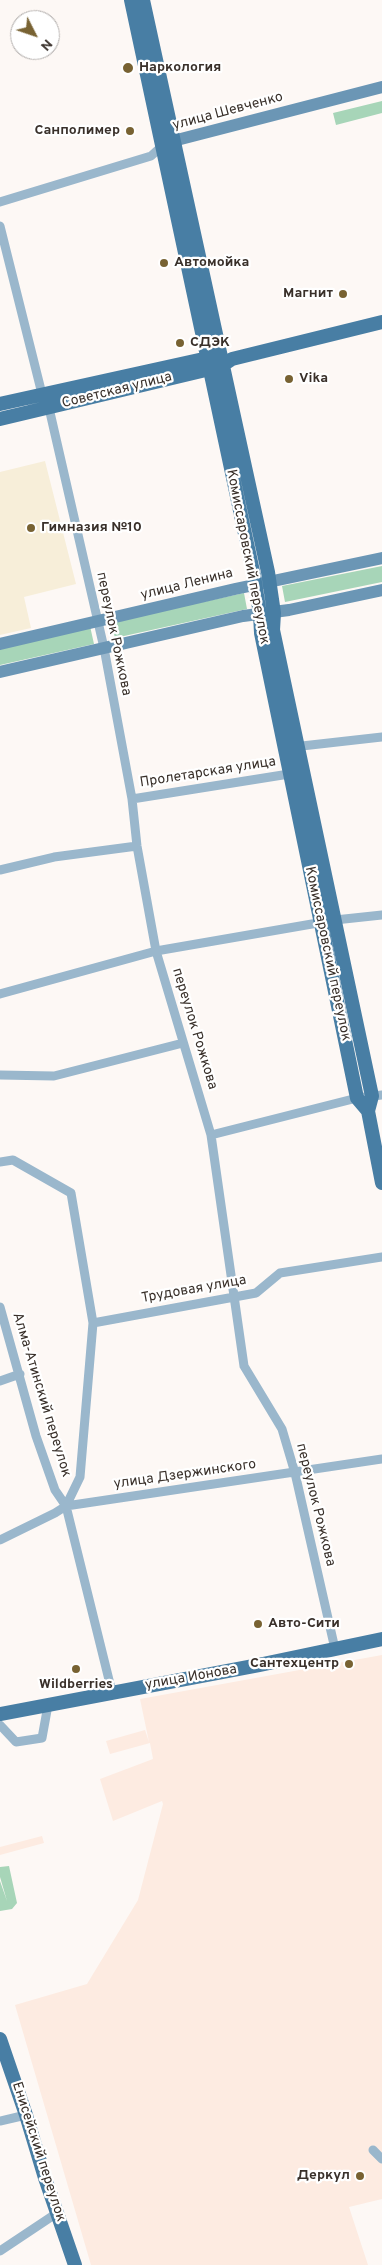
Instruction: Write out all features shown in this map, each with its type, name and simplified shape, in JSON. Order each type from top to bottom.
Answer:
[{"type":"main road","name":"Комиссаровский переулок","points":[[131,0],[167,144],[269,582],[267,614],[261,633],[335,920],[377,1096],[368,1110],[382,1183]]},
{"type":"main road","name":"Комиссаровский переулок","points":[[143,0],[167,144]]},
{"type":"main road","name":"улица Шевченко","points":[[167,144],[382,87]]},
{"type":"main road","name":"Советская улица","points":[[0,419],[49,408],[218,361],[382,322]]},
{"type":"main road","name":"Комиссаровский переулок","points":[[218,361],[255,584],[267,614]]},
{"type":"main road","name":"Советская улица","points":[[0,404],[42,394],[218,361]]},
{"type":"main road","name":"улица Ленина","points":[[0,644],[255,584],[382,558]]},
{"type":"main road","points":[[0,672],[243,616],[267,614],[382,590]]},
{"type":"main road","name":"Комиссаровский переулок","points":[[291,747],[290,774],[357,1098]]},
{"type":"main road","points":[[357,1098],[368,1110]]},
{"type":"main road","name":"улица Ионова","points":[[0,1714],[259,1666],[382,1639]]},
{"type":"main road","name":"Енисейский переулок","points":[[0,2039],[76,2265]]},
{"type":"street","name":"улица Шевченко","points":[[0,202],[151,156],[167,144]]},
{"type":"street","points":[[0,226],[42,394]]},
{"type":"street","name":"переулок Рожкова","points":[[49,408],[104,648],[132,799],[137,846],[156,951],[211,1135],[244,1366],[282,1430],[296,1473],[335,1649]]},
{"type":"street","points":[[291,747],[382,737]]},
{"type":"street","name":"Пролетарская улица","points":[[132,799],[290,774]]},
{"type":"street","points":[[0,870],[54,857],[137,846]]},
{"type":"street","points":[[0,994],[156,951],[335,920],[382,915]]},
{"type":"street","points":[[0,1075],[54,1076],[183,1043]]},
{"type":"street","points":[[211,1135],[357,1098],[377,1096]]},
{"type":"street","points":[[0,1162],[12,1160],[71,1192],[94,1323],[80,1477],[66,1506]]},
{"type":"street","name":"Трудовая улица","points":[[94,1323],[256,1293],[280,1273],[382,1257]]},
{"type":"street","name":"Алма-Атинский переулок","points":[[0,1307],[4,1337],[20,1374],[36,1436],[55,1490],[66,1506],[112,1692]]},
{"type":"street","points":[[0,1381],[20,1374]]},
{"type":"street","name":"улица Дзержинского","points":[[0,1540],[66,1506],[382,1459]]},
{"type":"street","points":[[0,1725],[16,1742],[42,1738],[48,1705]]},
{"type":"street","points":[[0,2122],[26,2115]]},
{"type":"street","points":[[373,2150],[382,2159]]},
{"type":"street","points":[[0,2250],[58,2213]]},
{"type":"shaded area","name":"Гимназия №10","points":[[45,461],[76,584],[24,597],[31,628],[0,635],[0,472]]},
{"type":"shaded area","points":[[382,1655],[382,2199],[349,2207],[368,2265],[91,2265],[15,2005],[87,1984],[138,1900],[163,1804],[162,1801],[113,1821],[100,1779],[153,1759],[150,1743],[110,1754],[106,1741],[145,1730],[149,1742],[140,1699]]},
{"type":"shaded area","points":[[42,1836],[44,1843],[0,1855],[0,1847]]},
{"type":"green space","points":[[382,101],[382,113],[336,125],[333,113]]},
{"type":"green space","points":[[382,566],[382,582],[285,602],[282,586]]},
{"type":"green space","points":[[244,593],[247,609],[115,638],[111,622]]},
{"type":"green space","points":[[90,626],[94,644],[0,665],[0,647]]},
{"type":"green space","points":[[9,1866],[17,1903],[12,1909],[0,1911],[0,1881],[7,1901],[0,1877],[0,1867]]},
{"type":"place","name":"Наркология","points":[[128,68]]},
{"type":"place","name":"Санполимер","points":[[130,131]]},
{"type":"place","name":"Автомойка","points":[[164,263]]},
{"type":"place","name":"Магнит","points":[[343,294]]},
{"type":"place","name":"СДЭК","points":[[180,343]]},
{"type":"place","name":"Vika","points":[[289,379]]},
{"type":"place","name":"Гимназия №10","points":[[31,528]]},
{"type":"place","name":"Авто-Сити","points":[[258,1624]]},
{"type":"place","name":"Сантехцентр","points":[[349,1664]]},
{"type":"place","name":"Wildberries","points":[[76,1669]]},
{"type":"place","name":"Деркул","points":[[360,2176]]}]
